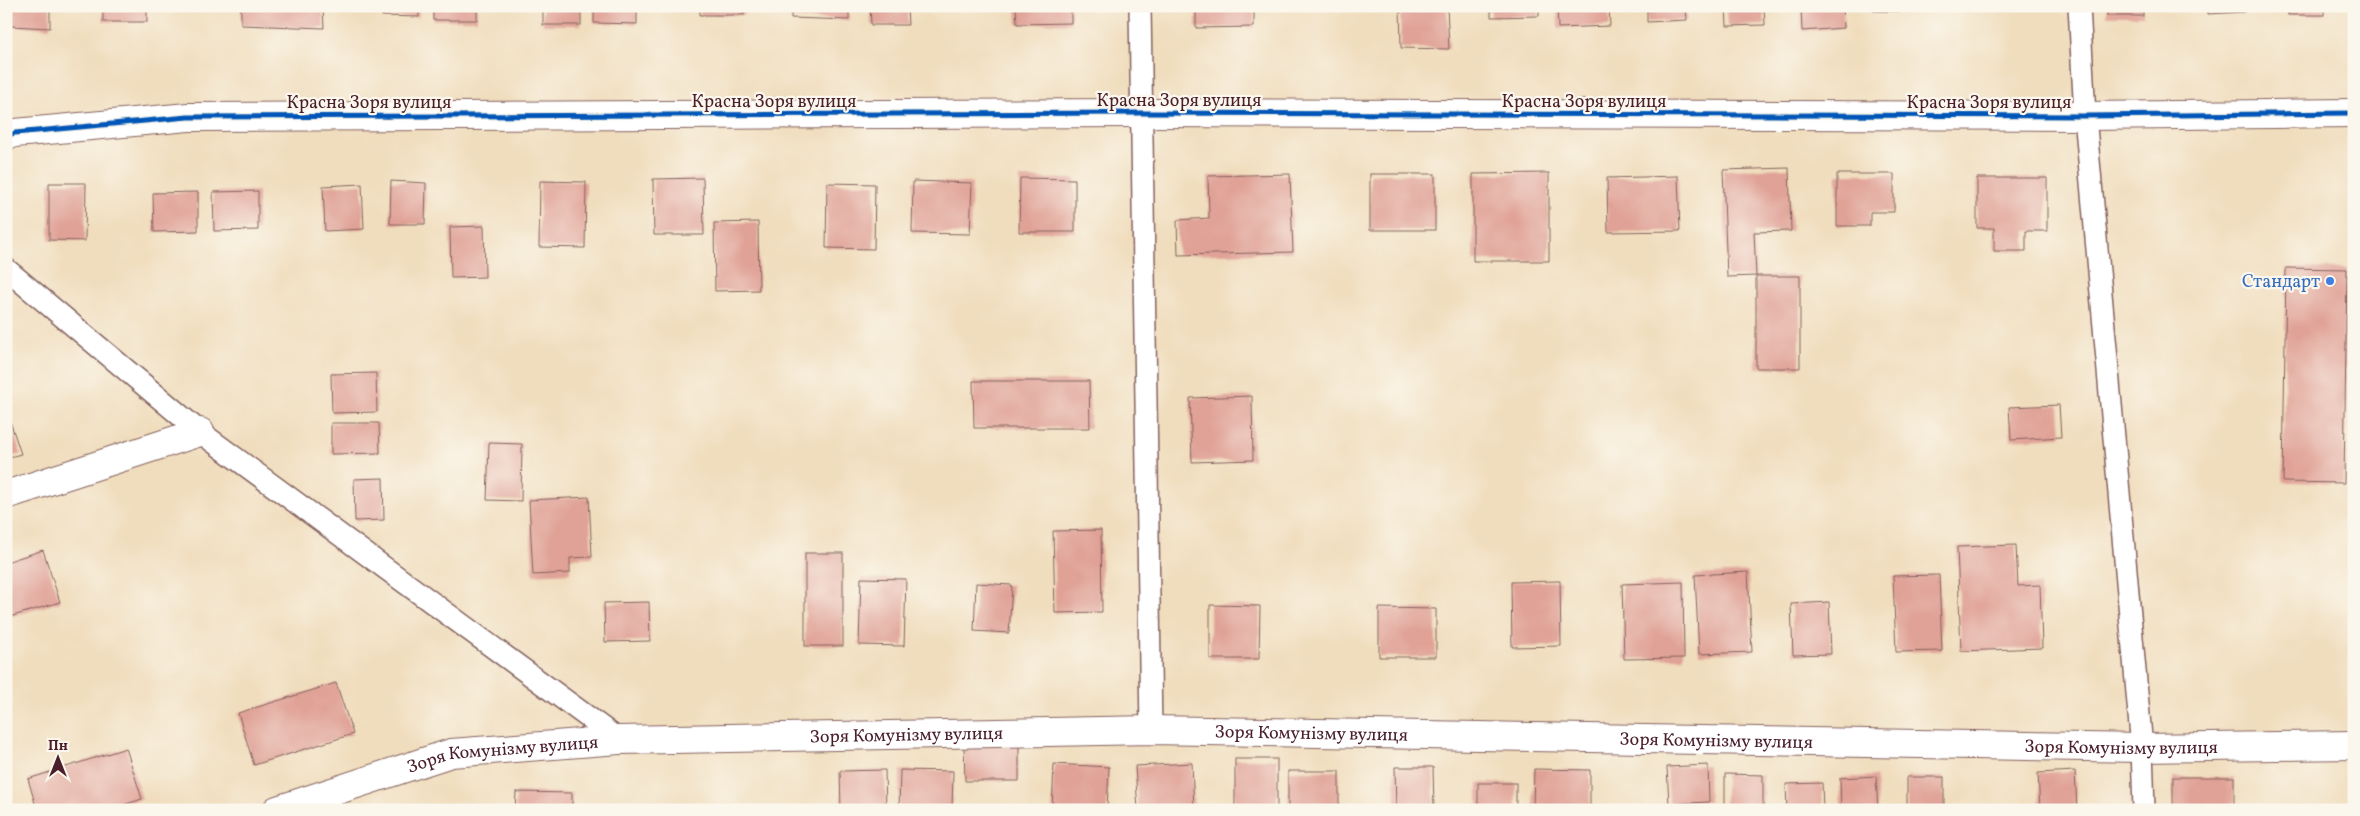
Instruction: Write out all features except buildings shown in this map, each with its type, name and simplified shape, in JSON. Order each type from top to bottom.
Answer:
[{"type":"street","name":"Красна Зоря вулиця","points":[[6,136],[188,117],[1143,113],[2085,116],[2354,114]]},
{"type":"street","points":[[6,495],[200,432]]},
{"type":"street","name":"Зоря Комунізму вулиця","points":[[277,810],[451,753],[619,740],[1151,730],[2142,748],[2354,745]]},
{"type":"lane","points":[[1140,6],[1151,730]]},
{"type":"lane","points":[[2079,6],[2085,116],[2142,748],[2144,810]]},
{"type":"lane","points":[[6,270],[200,432],[619,740]]},
{"type":"cycle path","points":[[6,136],[15,133],[188,117],[1143,113],[2085,116],[2354,113]]},
{"type":"place","name":"Стандарт","points":[[2330,281]]}]
